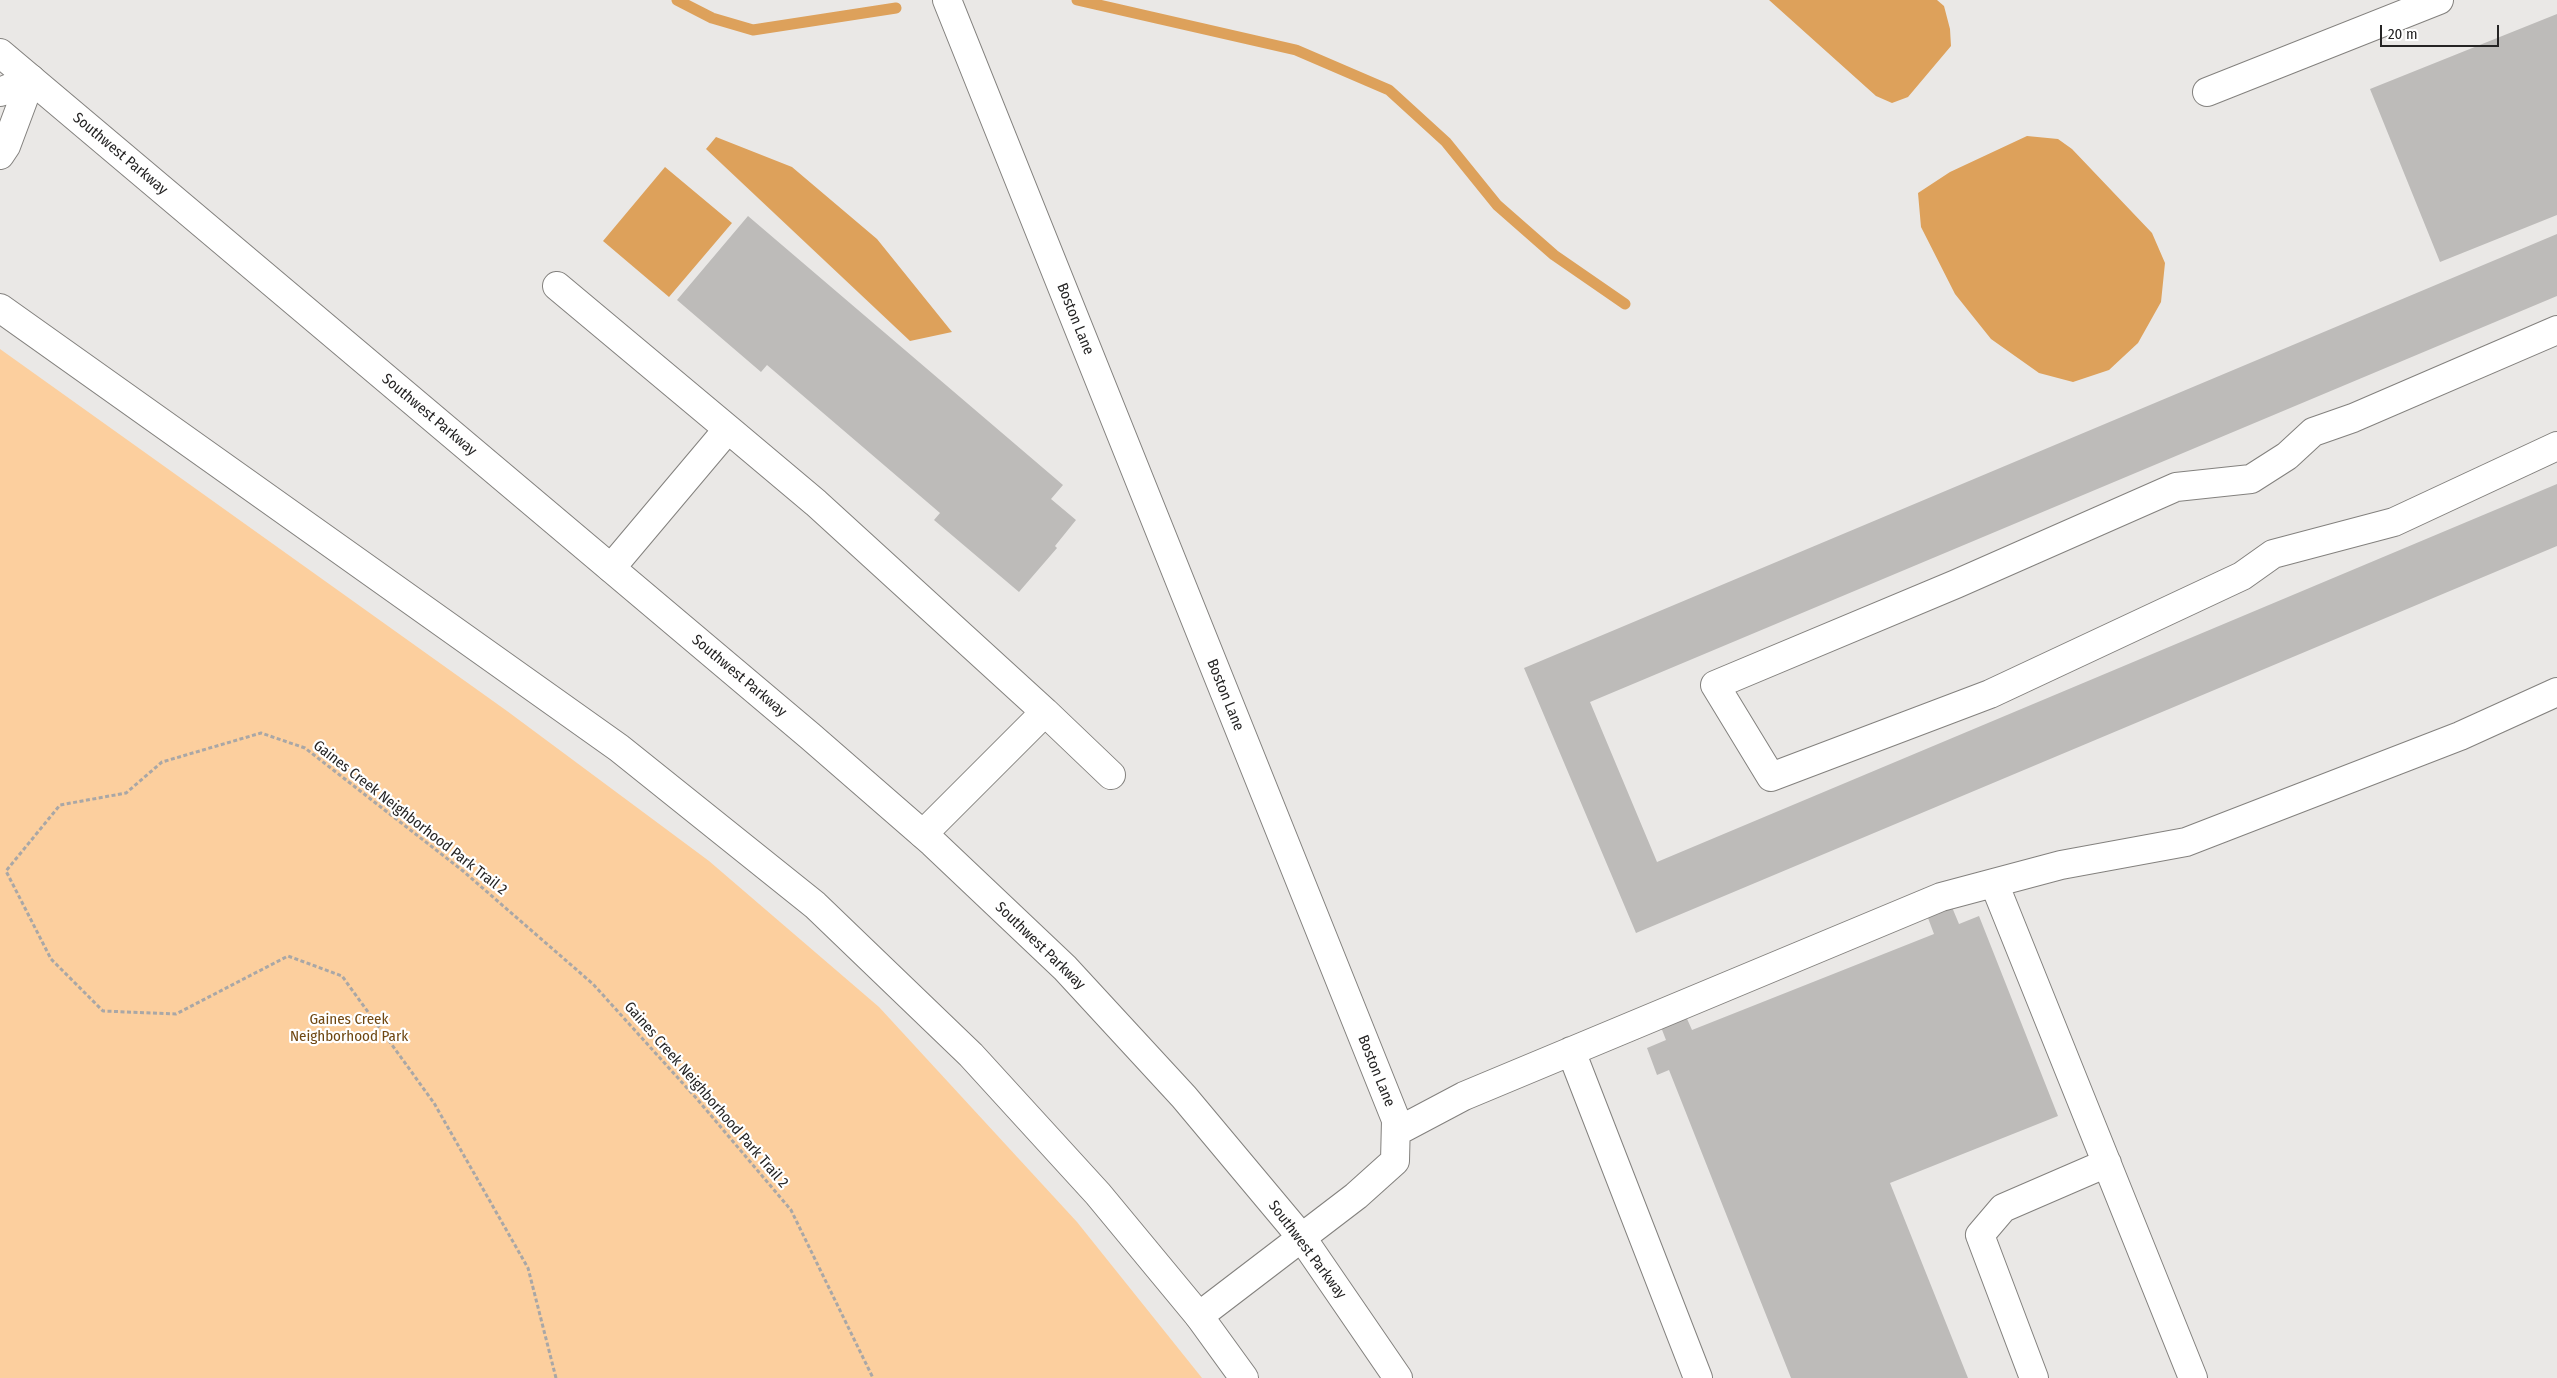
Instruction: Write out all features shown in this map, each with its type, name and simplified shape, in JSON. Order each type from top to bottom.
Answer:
[{"type":"main road","name":"Boston Lane","points":[[947,0],[1396,1120],[1395,1161],[1356,1196],[1199,1316]]},
{"type":"main road","points":[[2208,92],[2439,0]]},
{"type":"main road","name":"Southwest Parkway","points":[[0,53],[611,568],[922,834],[1065,968],[1184,1097],[1302,1238],[1398,1378]]},
{"type":"main road","points":[[0,92],[31,79]]},
{"type":"main road","points":[[0,155],[6,146],[31,79]]},
{"type":"main road","points":[[557,286],[816,503],[1045,712],[1111,775]]},
{"type":"main road","points":[[0,308],[619,748],[815,905],[971,1055],[1098,1194],[1199,1316],[1244,1378]]},
{"type":"main road","points":[[2557,330],[2353,418],[2313,432],[2287,456],[2252,479],[2176,487],[1956,584],[1716,685],[1771,778],[1990,694],[2242,576],[2273,554],[2394,522],[2557,446]]},
{"type":"main road","points":[[611,568],[728,430]]},
{"type":"main road","points":[[1396,1132],[1464,1096],[1940,897],[2061,865],[2186,842],[2460,736],[2557,692]]},
{"type":"main road","points":[[922,834],[1045,712]]},
{"type":"main road","points":[[1994,883],[2193,1378]]},
{"type":"main road","points":[[1571,1051],[1698,1378]]},
{"type":"main road","points":[[2034,1378],[1980,1235],[2003,1208],[2107,1163]]},
{"type":"path","name":"Gaines Creek Neighborhood Park Trail 2","points":[[556,1378],[528,1268],[434,1103],[342,976],[288,956],[176,1014],[102,1011],[51,959],[6,871],[60,805],[126,793],[162,762],[261,733],[305,748],[462,871],[593,984],[690,1092],[791,1210],[873,1378]]},
{"type":"green space","name":"Gaines Creek Neighborhood Park","points":[[0,349],[507,711],[709,861],[879,1007],[1077,1222],[1202,1378],[0,1378]]},
{"type":"shaded area","points":[[1769,0],[1937,0],[1944,6],[1950,29],[1951,46],[1908,97],[1892,103],[1876,96]]},
{"type":"shaded area","points":[[2027,136],[2058,139],[2072,149],[2152,233],[2165,263],[2161,302],[2138,343],[2109,370],[2073,382],[2039,373],[1991,339],[1955,294],[1921,227],[1918,193],[1950,172]]},
{"type":"shaded area","points":[[716,137],[792,167],[877,239],[952,332],[910,341],[706,149]]},
{"type":"shaded area","points":[[665,167],[732,223],[669,297],[603,241]]},
{"type":"building","points":[[2557,14],[2557,215],[2440,262],[2370,89]]},
{"type":"building","points":[[748,216],[1063,485],[1051,499],[1076,520],[1055,546],[1057,548],[1019,592],[934,520],[940,513],[767,365],[761,372],[677,300]]},
{"type":"building","points":[[2557,234],[2557,296],[1590,702],[1657,862],[2557,484],[2557,546],[1636,933],[1524,668]]},
{"type":"building","points":[[1949,900],[1959,924],[1979,916],[2058,1116],[1890,1183],[1968,1378],[1791,1378],[1669,1070],[1657,1075],[1647,1048],[1666,1040],[1659,1022],[1684,1012],[1692,1030],[1934,934],[1925,910]]},
{"type":"waterway","points":[[677,0],[712,18],[753,30],[896,8]]},
{"type":"waterway","points":[[1077,0],[1296,50],[1389,90],[1446,142],[1497,205],[1554,255],[1625,304]]}]
